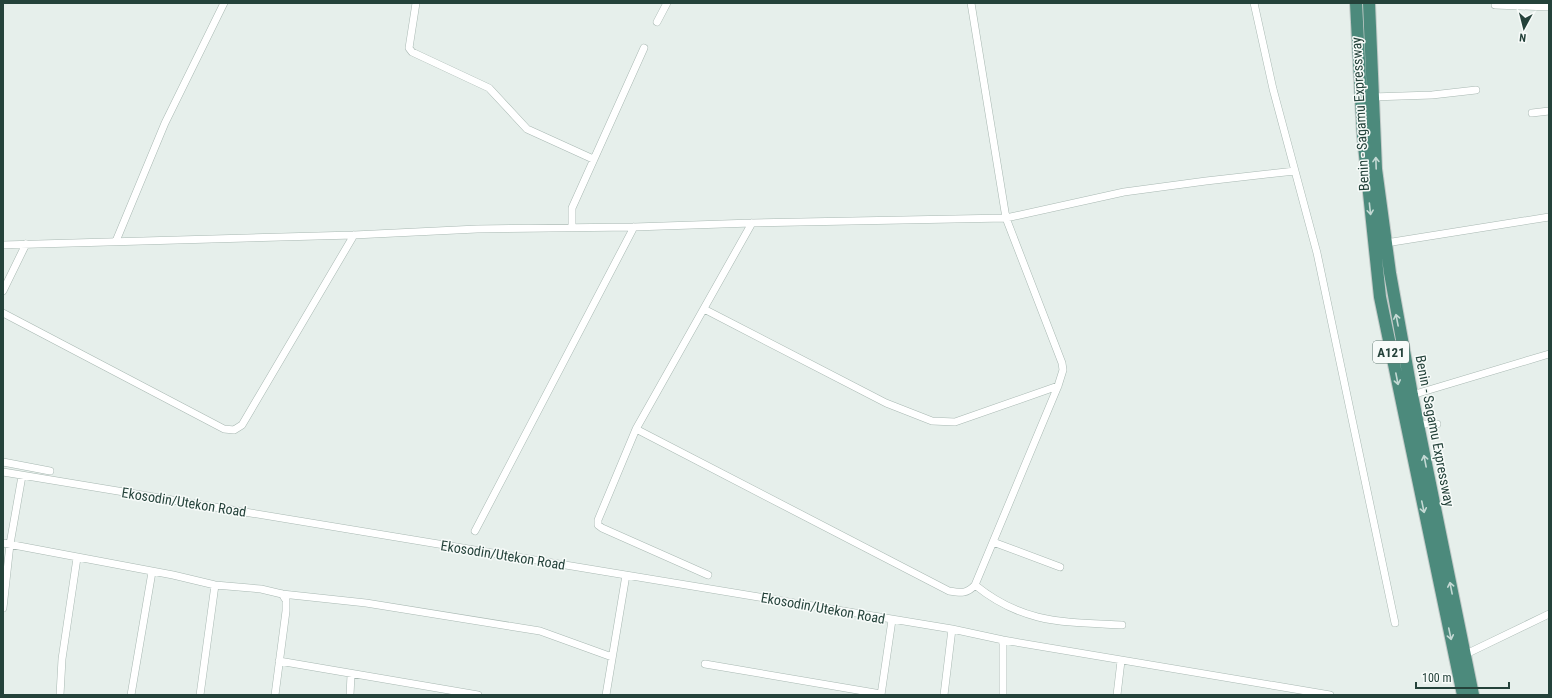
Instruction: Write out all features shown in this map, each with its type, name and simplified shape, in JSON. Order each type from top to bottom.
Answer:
[{"type":"highway","name":"A121","points":[[1356,3],[1363,136],[1384,274],[1380,297],[1463,695]]},
{"type":"highway","name":"Benin - Sagamu Expressway","points":[[1369,3],[1376,169],[1386,243],[1384,274],[1412,395],[1473,695]]},
{"type":"street","points":[[116,241],[165,123],[224,3]]},
{"type":"street","points":[[416,3],[409,48],[412,52],[489,88],[527,129],[593,159]]},
{"type":"street","points":[[657,22],[667,3]]},
{"type":"street","points":[[636,429],[950,590],[962,593],[969,592],[975,585],[1058,386],[1063,370],[1062,362],[1006,218],[971,3]]},
{"type":"street","points":[[1254,3],[1273,90],[1317,253],[1395,623]]},
{"type":"street","points":[[1495,5],[1549,7]]},
{"type":"street","points":[[572,227],[572,208],[644,48]]},
{"type":"street","points":[[1372,97],[1432,95],[1476,90]]},
{"type":"street","points":[[1532,113],[1549,111]]},
{"type":"street","points":[[3,245],[354,235],[477,229],[634,227],[1006,218],[1124,192],[1295,171]]},
{"type":"street","points":[[1386,243],[1549,217]]},
{"type":"street","points":[[708,575],[598,525],[598,520],[636,429],[752,223]]},
{"type":"street","points":[[475,531],[634,227]]},
{"type":"street","points":[[3,313],[224,429],[234,430],[242,425],[354,235]]},
{"type":"street","points":[[3,291],[26,244]]},
{"type":"street","points":[[704,309],[886,403],[932,422],[954,422],[1058,386]]},
{"type":"street","points":[[1412,395],[1549,354]]},
{"type":"street","points":[[1418,424],[1437,424]]},
{"type":"street","points":[[3,462],[50,471]]},
{"type":"street","name":"Ekosodin/Utekon Road","points":[[3,472],[952,629],[1003,640],[1121,661],[1330,695]]},
{"type":"street","points":[[3,608],[7,544],[22,476]]},
{"type":"street","points":[[993,542],[1060,567]]},
{"type":"street","points":[[7,544],[215,585],[261,589],[282,594],[366,604],[540,631],[612,657]]},
{"type":"street","points":[[60,695],[62,659],[77,558]]},
{"type":"street","points":[[131,695],[152,572]]},
{"type":"street","points":[[606,695],[626,575]]},
{"type":"street","points":[[200,695],[215,585]]},
{"type":"street","points":[[975,585],[991,597],[1022,614],[1052,620],[1122,625]]},
{"type":"street","points":[[275,695],[286,611],[286,600],[282,594]]},
{"type":"street","points":[[1464,654],[1549,614]]},
{"type":"street","points":[[705,664],[881,694],[892,620]]},
{"type":"street","points":[[944,695],[952,629]]},
{"type":"street","points":[[1003,640],[1003,695]]},
{"type":"street","points":[[279,661],[351,675],[478,695]]},
{"type":"street","points":[[1117,695],[1121,661]]},
{"type":"street","points":[[350,695],[351,675]]}]
